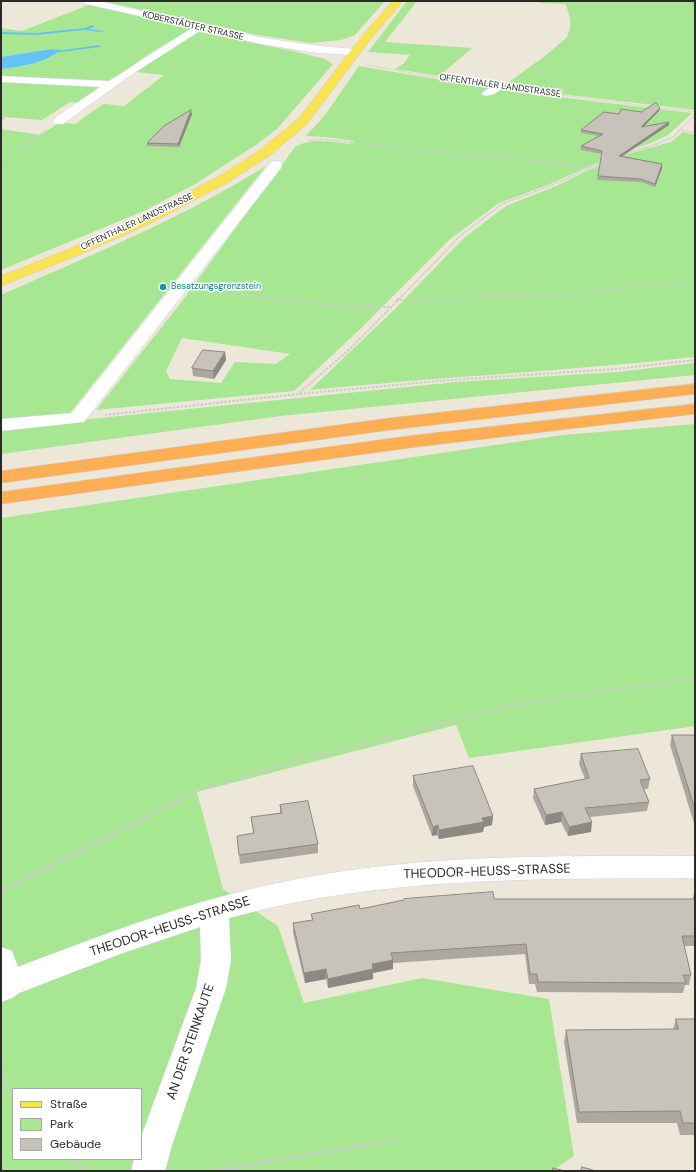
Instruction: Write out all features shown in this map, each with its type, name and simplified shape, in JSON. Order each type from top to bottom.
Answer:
[{"type":"highway","points":[[1,477],[374,426],[695,389]]},
{"type":"highway","points":[[1,498],[408,442],[695,409]]},
{"type":"main road","name":"OFFENTHALER LANDSTRASSE","points":[[1,281],[105,239],[159,214],[216,184],[258,157],[294,129],[348,63],[366,38],[398,1]]},
{"type":"street","name":"KOBERSTÄDTER STRASSE","points":[[86,1],[261,41],[301,47]]},
{"type":"street","points":[[59,121],[111,84],[200,27]]},
{"type":"street","points":[[301,47],[334,46],[366,38]]},
{"type":"street","points":[[301,47],[337,52],[356,52]]},
{"type":"street","points":[[301,47],[334,56],[348,63]]},
{"type":"street","points":[[1,79],[111,84]]},
{"type":"street","points":[[1,425],[78,418],[276,165]]},
{"type":"street","name":"THEODOR-HEUSS-STRASSE","points":[[3,979],[214,910],[284,893],[372,878],[426,872],[479,869],[695,867]]},
{"type":"street","name":"AN DER STEINKAUTE","points":[[148,1171],[155,1146],[211,988],[216,960],[214,910]]},
{"type":"path","points":[[539,92],[550,81],[537,68],[570,43],[576,34],[578,24],[574,8]]},
{"type":"path","name":"OFFENTHALER LANDSTRASSE","points":[[348,63],[492,90],[539,92],[695,112]]},
{"type":"path","points":[[140,65],[242,76],[244,78]]},
{"type":"path","points":[[623,155],[673,137],[695,115]]},
{"type":"path","points":[[1,162],[59,121]]},
{"type":"path","points":[[680,130],[695,133]]},
{"type":"path","points":[[307,140],[324,139],[426,152],[499,157],[590,167]]},
{"type":"path","points":[[299,394],[350,349],[389,307],[460,236],[502,204],[554,184],[603,162]]},
{"type":"path","points":[[396,300],[582,294],[641,285],[695,284]]},
{"type":"path","points":[[182,285],[222,292],[345,306],[389,307]]},
{"type":"path","points":[[78,418],[299,394],[450,380],[616,369],[695,360]]},
{"type":"path","points":[[1,891],[200,789],[319,755],[518,704],[695,678]]},
{"type":"path","points":[[1,1063],[4,1080],[12,1094]]},
{"type":"path","points":[[213,1171],[396,1140]]},
{"type":"path","points":[[75,1160],[86,1171]]},
{"type":"green space","points":[[101,1],[385,1],[355,35],[341,40],[311,43],[258,35]]},
{"type":"green space","points":[[407,1],[417,1],[385,42],[472,48],[439,76],[395,69],[404,63],[410,55],[368,52]]},
{"type":"green space","points":[[539,1],[695,1],[695,110],[502,87],[545,56],[567,37],[570,28],[570,19],[566,4],[538,3]]},
{"type":"green space","points":[[91,4],[192,28],[147,55],[81,103],[70,102],[42,120],[5,117],[1,122],[1,69],[39,62],[61,51],[51,49],[1,57],[1,28],[22,31]]},
{"type":"green space","points":[[199,32],[288,50],[325,59],[333,64],[278,128],[256,145],[195,184],[146,210],[1,270],[1,129],[41,135],[60,122],[75,124],[103,104],[124,106],[164,75],[135,72]]},
{"type":"green space","points":[[359,66],[501,90],[692,113],[668,135],[651,143],[617,154],[550,184],[499,203],[449,240],[359,330],[294,391],[96,410],[180,304],[295,147],[315,141],[350,144],[354,141],[306,136],[325,115]],"holes":[[[182,338],[290,354],[276,364],[235,362],[221,383],[170,379],[166,371]]]},
{"type":"green space","points":[[683,132],[695,135],[695,357],[310,390],[396,308],[464,238],[506,206],[556,186],[624,155],[671,142]]},
{"type":"green space","points":[[266,166],[70,413],[1,420],[1,295],[169,219],[234,185]]},
{"type":"green space","points":[[695,363],[695,375],[281,416],[1,454],[1,428],[456,382],[617,372]]},
{"type":"green space","points":[[695,424],[695,726],[469,758],[456,725],[197,792],[223,889],[278,926],[304,1003],[422,978],[549,999],[574,1156],[552,1171],[1,1171],[1,518],[563,435]]},
{"type":"water","points":[[51,49],[62,50],[33,64],[1,69],[1,57]]},
{"type":"building","points":[[656,103],[660,108],[641,127],[669,122],[619,156],[662,164],[655,184],[641,179],[598,176],[602,151],[581,146],[603,134],[581,130],[604,112],[619,114],[621,109],[641,112]]},
{"type":"building","points":[[191,110],[178,144],[147,143],[164,126]]},
{"type":"building","points":[[203,350],[225,352],[213,371],[192,368]]},
{"type":"building","points":[[672,735],[695,735],[695,809]]},
{"type":"building","points":[[638,749],[650,779],[640,780],[649,802],[585,808],[592,822],[569,827],[562,812],[546,815],[534,789],[589,778],[581,754]]},
{"type":"building","points":[[473,766],[493,816],[482,818],[484,822],[439,830],[438,825],[433,827],[413,776]]},
{"type":"building","points":[[308,801],[318,844],[239,855],[237,836],[254,833],[251,817],[282,813],[280,805]]},
{"type":"building","points":[[493,892],[494,899],[695,899],[695,936],[682,936],[691,975],[683,975],[686,983],[538,982],[537,974],[530,974],[526,944],[391,953],[393,960],[372,964],[373,969],[328,979],[326,969],[304,973],[293,923],[313,920],[311,914],[359,905],[360,909],[404,899]]},
{"type":"building","points":[[676,1019],[695,1019],[695,1123],[683,1123],[680,1111],[579,1112],[566,1030],[678,1029]]},
{"type":"building","points":[[582,1167],[596,1171],[581,1171]]},
{"type":"building","points":[[553,1168],[565,1171],[553,1171]]},
{"type":"waterway","points":[[1,33],[36,34],[86,29],[93,26]]},
{"type":"waterway","points":[[85,30],[102,31]]},
{"type":"waterway","points":[[52,52],[99,46]]},
{"type":"place","name":"Besatzungsgrenzstein","points":[[163,287]]}]
